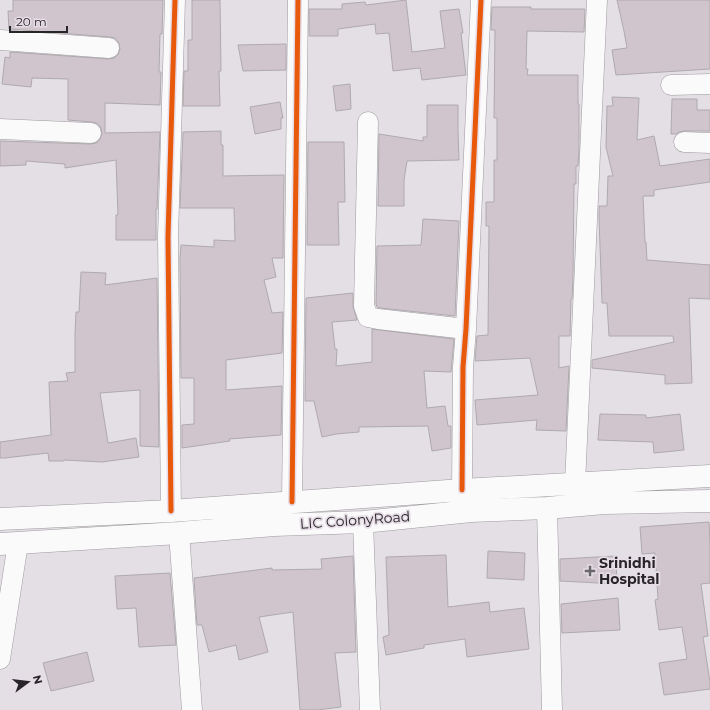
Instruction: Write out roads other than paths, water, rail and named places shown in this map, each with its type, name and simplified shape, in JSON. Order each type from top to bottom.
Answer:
[{"type":"main road","name":"LIC ColonyRoad","points":[[0,519],[171,511],[462,490],[710,476]]},
{"type":"main road","points":[[333,499],[334,523]]},
{"type":"main road","name":"LIC ColonyRoad","points":[[9,543],[178,533],[274,525],[363,522],[471,511],[547,508],[604,503],[710,501]]},
{"type":"street","points":[[171,511],[168,237],[175,0]]},
{"type":"street","points":[[292,502],[298,0]]},
{"type":"street","points":[[462,490],[463,367],[481,0]]},
{"type":"street","points":[[575,484],[597,0]]},
{"type":"street","points":[[0,40],[109,48]]},
{"type":"street","points":[[671,85],[710,84]]},
{"type":"street","points":[[368,122],[364,306],[368,317],[378,320],[466,329]]},
{"type":"street","points":[[0,129],[91,133]]},
{"type":"street","points":[[684,142],[710,143]]},
{"type":"street","points":[[547,508],[552,710]]},
{"type":"street","points":[[363,522],[370,710]]},
{"type":"street","points":[[178,533],[192,710]]},
{"type":"street","points":[[0,659],[9,543]]},
{"type":"place","name":"Srinidhi Hospital","points":[[590,571]]}]
